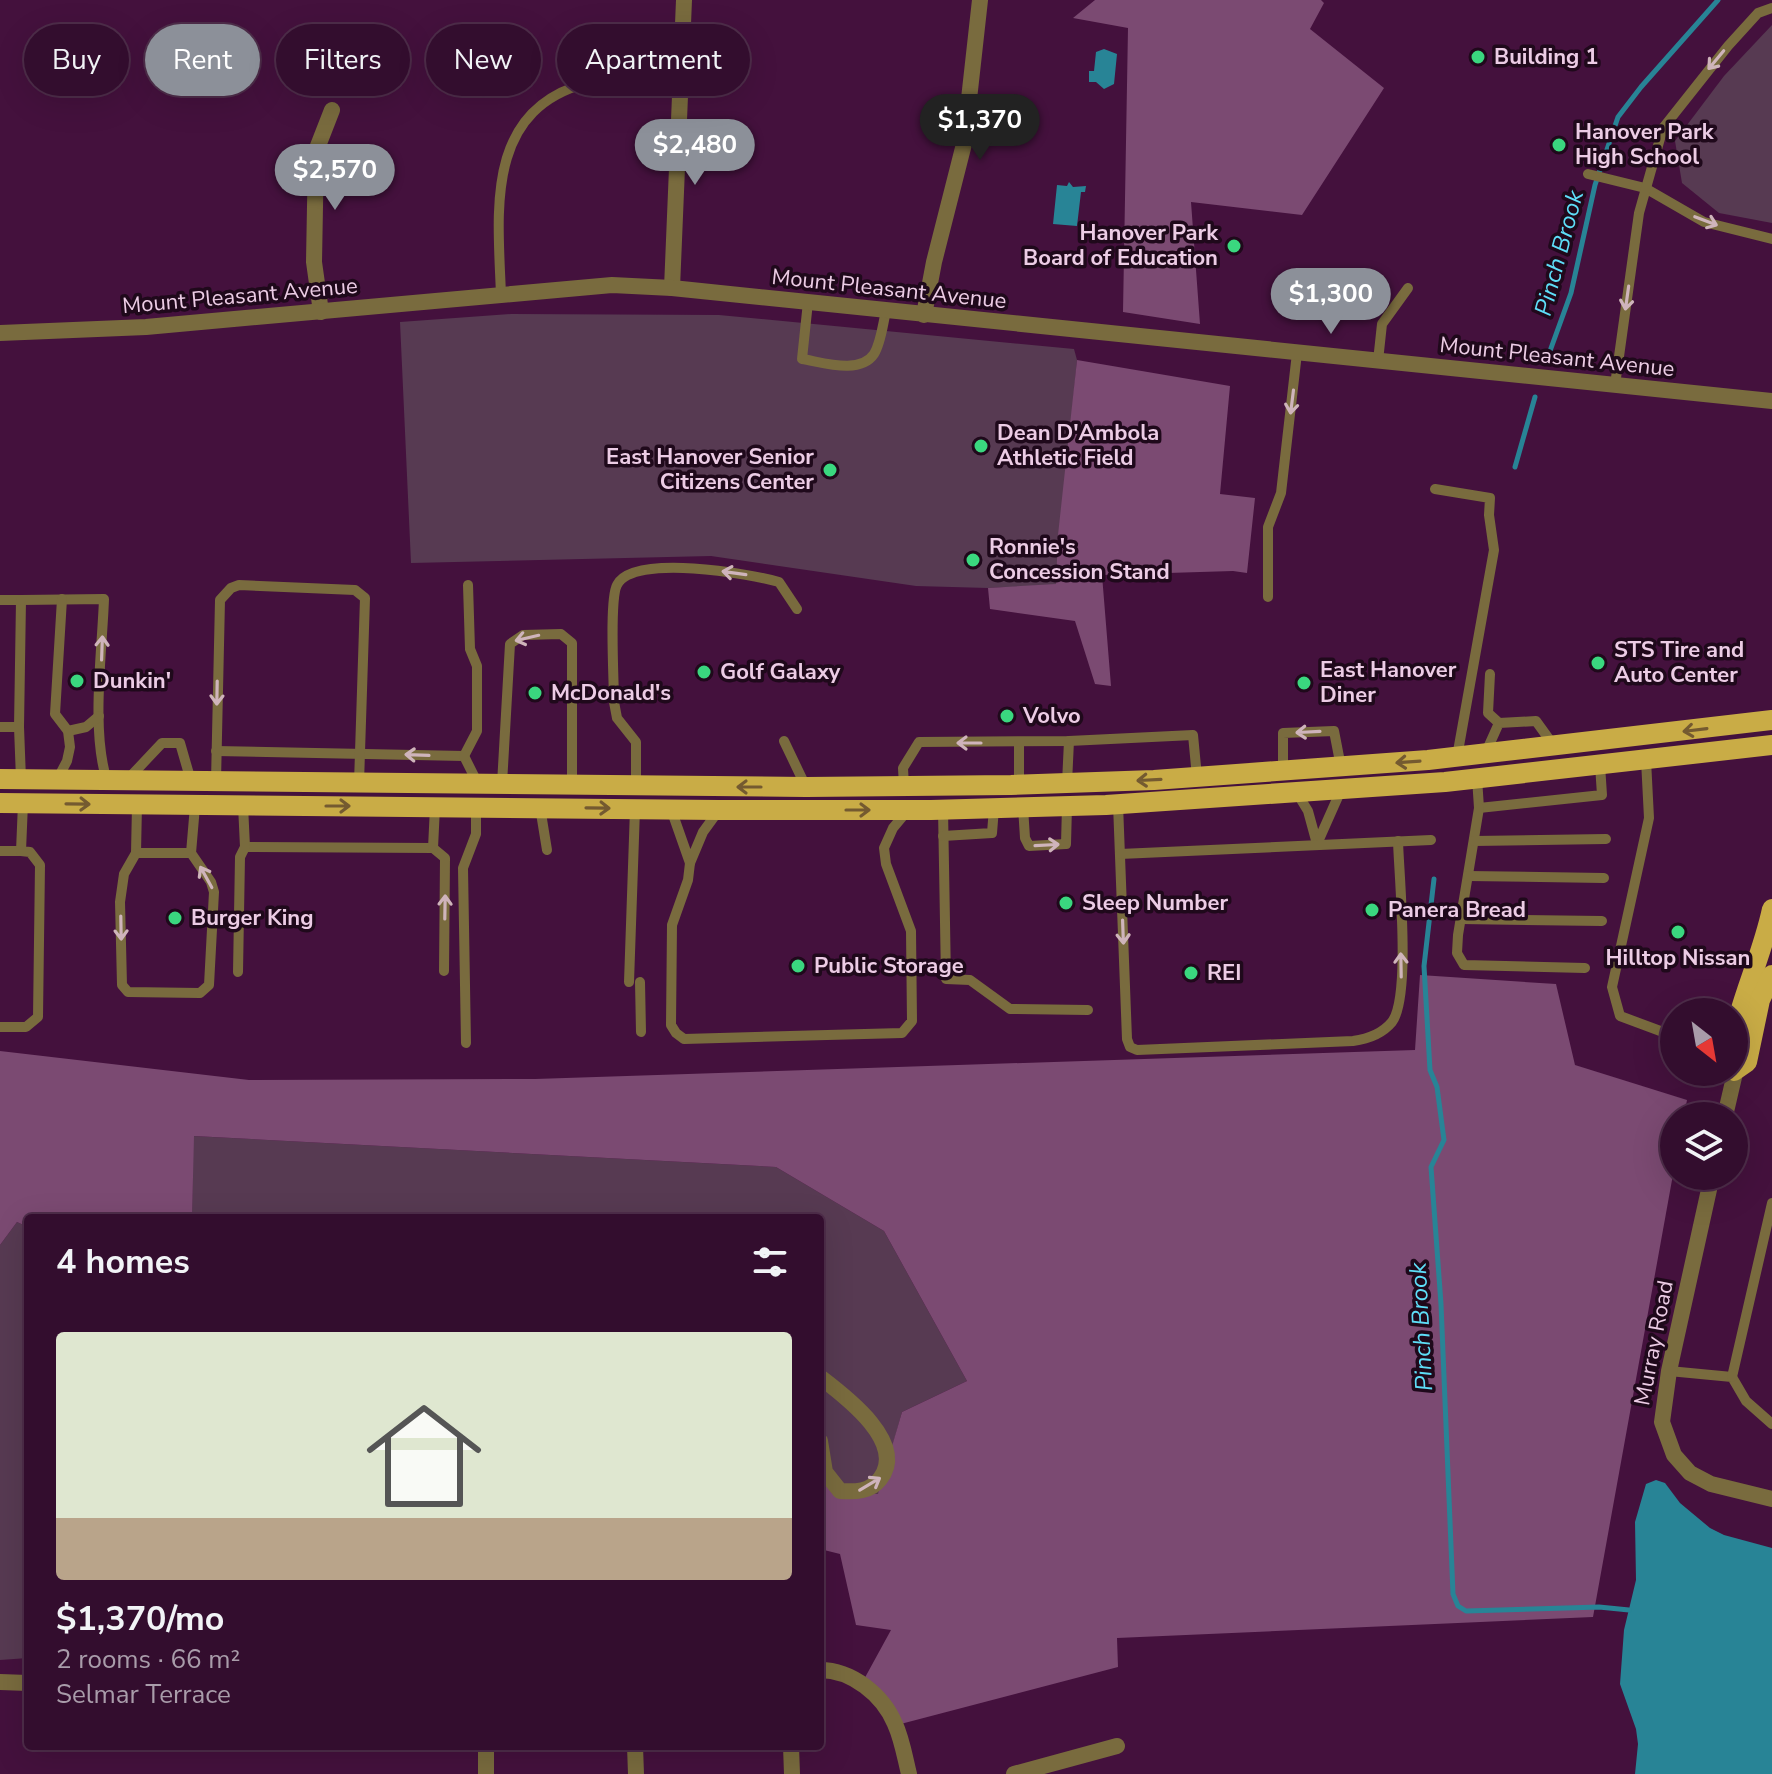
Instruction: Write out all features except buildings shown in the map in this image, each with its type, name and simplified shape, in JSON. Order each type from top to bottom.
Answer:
[{"type":"main road","points":[[10,779],[636,786],[1019,785],[1197,777],[1484,755],[1772,720]]},
{"type":"main road","points":[[0,803],[719,810],[1067,806],[1341,790],[1772,745]]},
{"type":"main road","points":[[1745,749],[1772,760]]},
{"type":"main road","points":[[1743,998],[1767,934],[1772,909]]},
{"type":"main road","points":[[1748,1057],[1760,1000],[1772,975]]},
{"type":"street","points":[[683,24],[684,0]]},
{"type":"street","points":[[924,315],[964,144],[980,0]]},
{"type":"street","points":[[672,288],[680,96]]},
{"type":"street","points":[[321,312],[314,262],[316,151],[332,110]]},
{"type":"street","name":"Mount Pleasant Avenue","points":[[0,333],[146,327],[612,285],[672,288],[1772,401]]},
{"type":"street","name":"Murray Road","points":[[1709,1190],[1669,1371],[1662,1422],[1668,1445],[1681,1465],[1711,1484],[1772,1499]]},
{"type":"street","points":[[824,1380],[849,1399],[871,1423],[883,1442],[886,1456],[883,1476],[875,1485],[864,1490],[840,1491],[825,1472],[824,1466]]},
{"type":"street","points":[[824,1671],[857,1680],[877,1697],[896,1726],[909,1774]]},
{"type":"street","points":[[0,1682],[24,1683]]},
{"type":"street","points":[[1025,1773],[1117,1746]]},
{"type":"street","points":[[486,1750],[486,1774]]},
{"type":"street","points":[[635,1750],[636,1774]]},
{"type":"street","points":[[791,1750],[792,1774]]},
{"type":"lane","points":[[1615,385],[1639,213],[1663,128],[1758,13],[1772,8]]},
{"type":"lane","points":[[501,295],[498,200],[507,152],[526,117],[557,94]]},
{"type":"lane","points":[[1588,174],[1645,188],[1704,222],[1772,239]]},
{"type":"lane","points":[[1378,361],[1382,324],[1408,288]]},
{"type":"lane","points":[[808,302],[802,359],[851,366],[863,363],[874,354],[886,311]]},
{"type":"lane","points":[[1268,597],[1268,527],[1281,493],[1297,353]]},
{"type":"lane","points":[[1435,489],[1490,498],[1494,550],[1457,757]]},
{"type":"lane","points":[[636,786],[636,742],[617,718],[614,702],[614,596],[621,578],[634,572],[664,568],[760,577],[779,582],[797,609]]},
{"type":"lane","points":[[216,781],[220,600],[231,588],[239,585],[355,590],[365,598],[359,783]]},
{"type":"lane","points":[[464,756],[477,731],[477,666],[470,649],[468,585]]},
{"type":"lane","points":[[57,780],[70,747],[68,731],[55,714],[62,599]]},
{"type":"lane","points":[[0,600],[104,599],[99,716],[102,764],[117,781],[162,743],[180,743],[191,781]]},
{"type":"lane","points":[[10,779],[19,727],[21,600]]},
{"type":"lane","points":[[502,784],[510,644],[523,635],[561,634],[572,643],[572,785]]},
{"type":"lane","points":[[1490,674],[1488,713],[1499,723],[1536,721],[1555,747]]},
{"type":"lane","points":[[68,731],[86,727],[99,716]]},
{"type":"lane","points":[[1484,755],[1499,723]]},
{"type":"lane","points":[[0,727],[19,727]]},
{"type":"lane","points":[[1283,771],[1283,733],[1334,731],[1341,767]]},
{"type":"lane","points":[[904,786],[903,768],[919,742],[1069,741],[1193,735],[1197,777]]},
{"type":"lane","points":[[784,741],[806,787]]},
{"type":"lane","points":[[1067,783],[1069,741]]},
{"type":"lane","points":[[1019,742],[1019,785]]},
{"type":"lane","points":[[216,751],[464,756]]},
{"type":"lane","points":[[464,756],[478,784]]},
{"type":"lane","points":[[1646,760],[1649,818],[1612,987],[1620,1016],[1660,1031]]},
{"type":"lane","points":[[1479,808],[1602,795],[1600,765]]},
{"type":"lane","points":[[1477,778],[1479,808],[1457,953],[1464,965],[1585,968]]},
{"type":"lane","points":[[1317,844],[1341,790]]},
{"type":"lane","points":[[1297,793],[1308,811],[1317,844]]},
{"type":"lane","points":[[21,851],[23,803]]},
{"type":"lane","points":[[1118,804],[1127,1039],[1130,1047],[1137,1050],[1353,1041],[1377,1034],[1393,1021],[1402,990],[1398,841]]},
{"type":"lane","points":[[137,805],[136,853],[124,874],[120,902],[122,985],[128,992],[200,993],[209,985],[214,892],[211,882],[191,853],[195,806]]},
{"type":"lane","points":[[238,972],[240,857],[245,847],[243,805]]},
{"type":"lane","points":[[1023,807],[1025,838],[1029,846],[1066,844],[1067,806]]},
{"type":"lane","points":[[433,848],[435,807]]},
{"type":"lane","points":[[466,1043],[463,868],[476,834],[476,807]]},
{"type":"lane","points":[[540,807],[547,850]]},
{"type":"lane","points":[[943,836],[992,833],[994,808]]},
{"type":"lane","points":[[635,809],[634,982],[641,1032]]},
{"type":"lane","points":[[671,809],[690,863]]},
{"type":"lane","points":[[943,809],[946,979],[970,980],[1010,1009],[1088,1010]]},
{"type":"lane","points":[[719,810],[703,832],[690,863],[688,880],[672,925],[671,1025],[684,1039],[902,1033],[908,1029],[912,1021],[911,931],[886,864],[884,848],[893,828],[908,810]]},
{"type":"lane","points":[[1474,841],[1606,839]]},
{"type":"lane","points":[[1120,854],[1431,840]]},
{"type":"lane","points":[[245,847],[433,848],[445,858],[444,971]]},
{"type":"lane","points":[[0,851],[30,852],[40,865],[38,1017],[26,1027],[0,1027]]},
{"type":"lane","points":[[136,853],[191,853]]},
{"type":"lane","points":[[1468,876],[1604,878]]},
{"type":"lane","points":[[1461,919],[1602,921]]},
{"type":"lane","points":[[1772,1203],[1732,1377],[1746,1401],[1772,1424]]},
{"type":"lane","points":[[1669,1371],[1732,1377]]},
{"type":"shaded area","points":[[1095,0],[1321,0],[1324,3],[1310,29],[1384,88],[1302,215],[1191,202],[1200,324],[1123,312],[1128,28],[1073,18]]},
{"type":"shaded area","points":[[1772,25],[1772,223],[1719,213],[1682,183],[1675,141],[1724,76]]},
{"type":"shaded area","points":[[1104,49],[1117,54],[1114,84],[1104,89],[1096,82],[1089,82],[1089,71],[1094,71],[1096,52]]},
{"type":"shaded area","points":[[1069,182],[1073,187],[1086,186],[1085,192],[1081,192],[1077,226],[1053,224],[1057,185],[1067,186]]},
{"type":"shaded area","points":[[511,314],[719,315],[1074,349],[1077,360],[1056,585],[988,588],[916,586],[711,556],[411,563],[400,322]]},
{"type":"shaded area","points":[[1077,360],[1230,386],[1220,494],[1255,498],[1247,573],[1102,575],[1111,686],[1095,684],[1075,621],[990,609],[988,588],[1056,584],[1058,535]]},
{"type":"shaded area","points":[[1420,975],[1556,984],[1575,1065],[1687,1100],[1660,1102],[1660,1190],[1670,1190],[1593,1617],[1117,1638],[1118,1667],[893,1726],[862,1683],[891,1630],[856,1625],[840,1554],[824,1550],[824,1471],[837,1492],[878,1494],[902,1412],[967,1381],[884,1231],[776,1167],[194,1136],[192,1214],[24,1214],[24,1225],[17,1222],[0,1245],[0,1051],[249,1080],[535,1079],[1415,1050]]},
{"type":"shaded area","points":[[193,1136],[776,1167],[884,1231],[967,1381],[902,1412],[879,1494],[836,1492],[824,1471],[824,1214],[192,1214]]},
{"type":"shaded area","points":[[17,1222],[24,1225],[24,1658],[0,1660],[0,1245]]},
{"type":"shaded area","points":[[1656,1480],[1665,1483],[1680,1503],[1710,1528],[1772,1548],[1772,1774],[1635,1774],[1636,1729],[1620,1684],[1624,1630],[1636,1580],[1635,1522],[1646,1484]]},
{"type":"waterway","name":"Pinch Brook","points":[[1546,362],[1571,293],[1595,185],[1618,117],[1718,0]]},
{"type":"waterway","name":"Pinch Brook","points":[[1515,467],[1535,397]]},
{"type":"waterway","name":"Pinch Brook","points":[[1434,879],[1424,966],[1430,1070],[1437,1087],[1444,1140],[1431,1167],[1441,1304],[1453,1594],[1458,1606],[1466,1611],[1599,1607],[1629,1610]]},
{"type":"place","name":"Building 1","points":[[1478,57]]},
{"type":"place","name":"Hanover Park High School","points":[[1559,145]]},
{"type":"place","name":"Hanover Park Board of Education","points":[[1234,246]]},
{"type":"place","name":"Dean D'Ambola Athletic Field","points":[[981,446]]},
{"type":"place","name":"East Hanover Senior Citizens Center","points":[[830,470]]},
{"type":"place","name":"Ronnie's Concession Stand","points":[[973,560]]},
{"type":"place","name":"STS Tire and Auto Center","points":[[1598,663]]},
{"type":"place","name":"Golf Galaxy","points":[[704,672]]},
{"type":"place","name":"Dunkin'","points":[[77,681]]},
{"type":"place","name":"East Hanover Diner","points":[[1304,683]]},
{"type":"place","name":"McDonald's","points":[[535,693]]},
{"type":"place","name":"Volvo","points":[[1007,716]]},
{"type":"place","name":"Sleep Number","points":[[1066,903]]},
{"type":"place","name":"Panera Bread","points":[[1372,910]]},
{"type":"place","name":"Burger King","points":[[175,918]]},
{"type":"place","name":"Hilltop Nissan","points":[[1678,932]]},
{"type":"place","name":"Public Storage","points":[[798,966]]},
{"type":"place","name":"REI","points":[[1191,973]]}]
